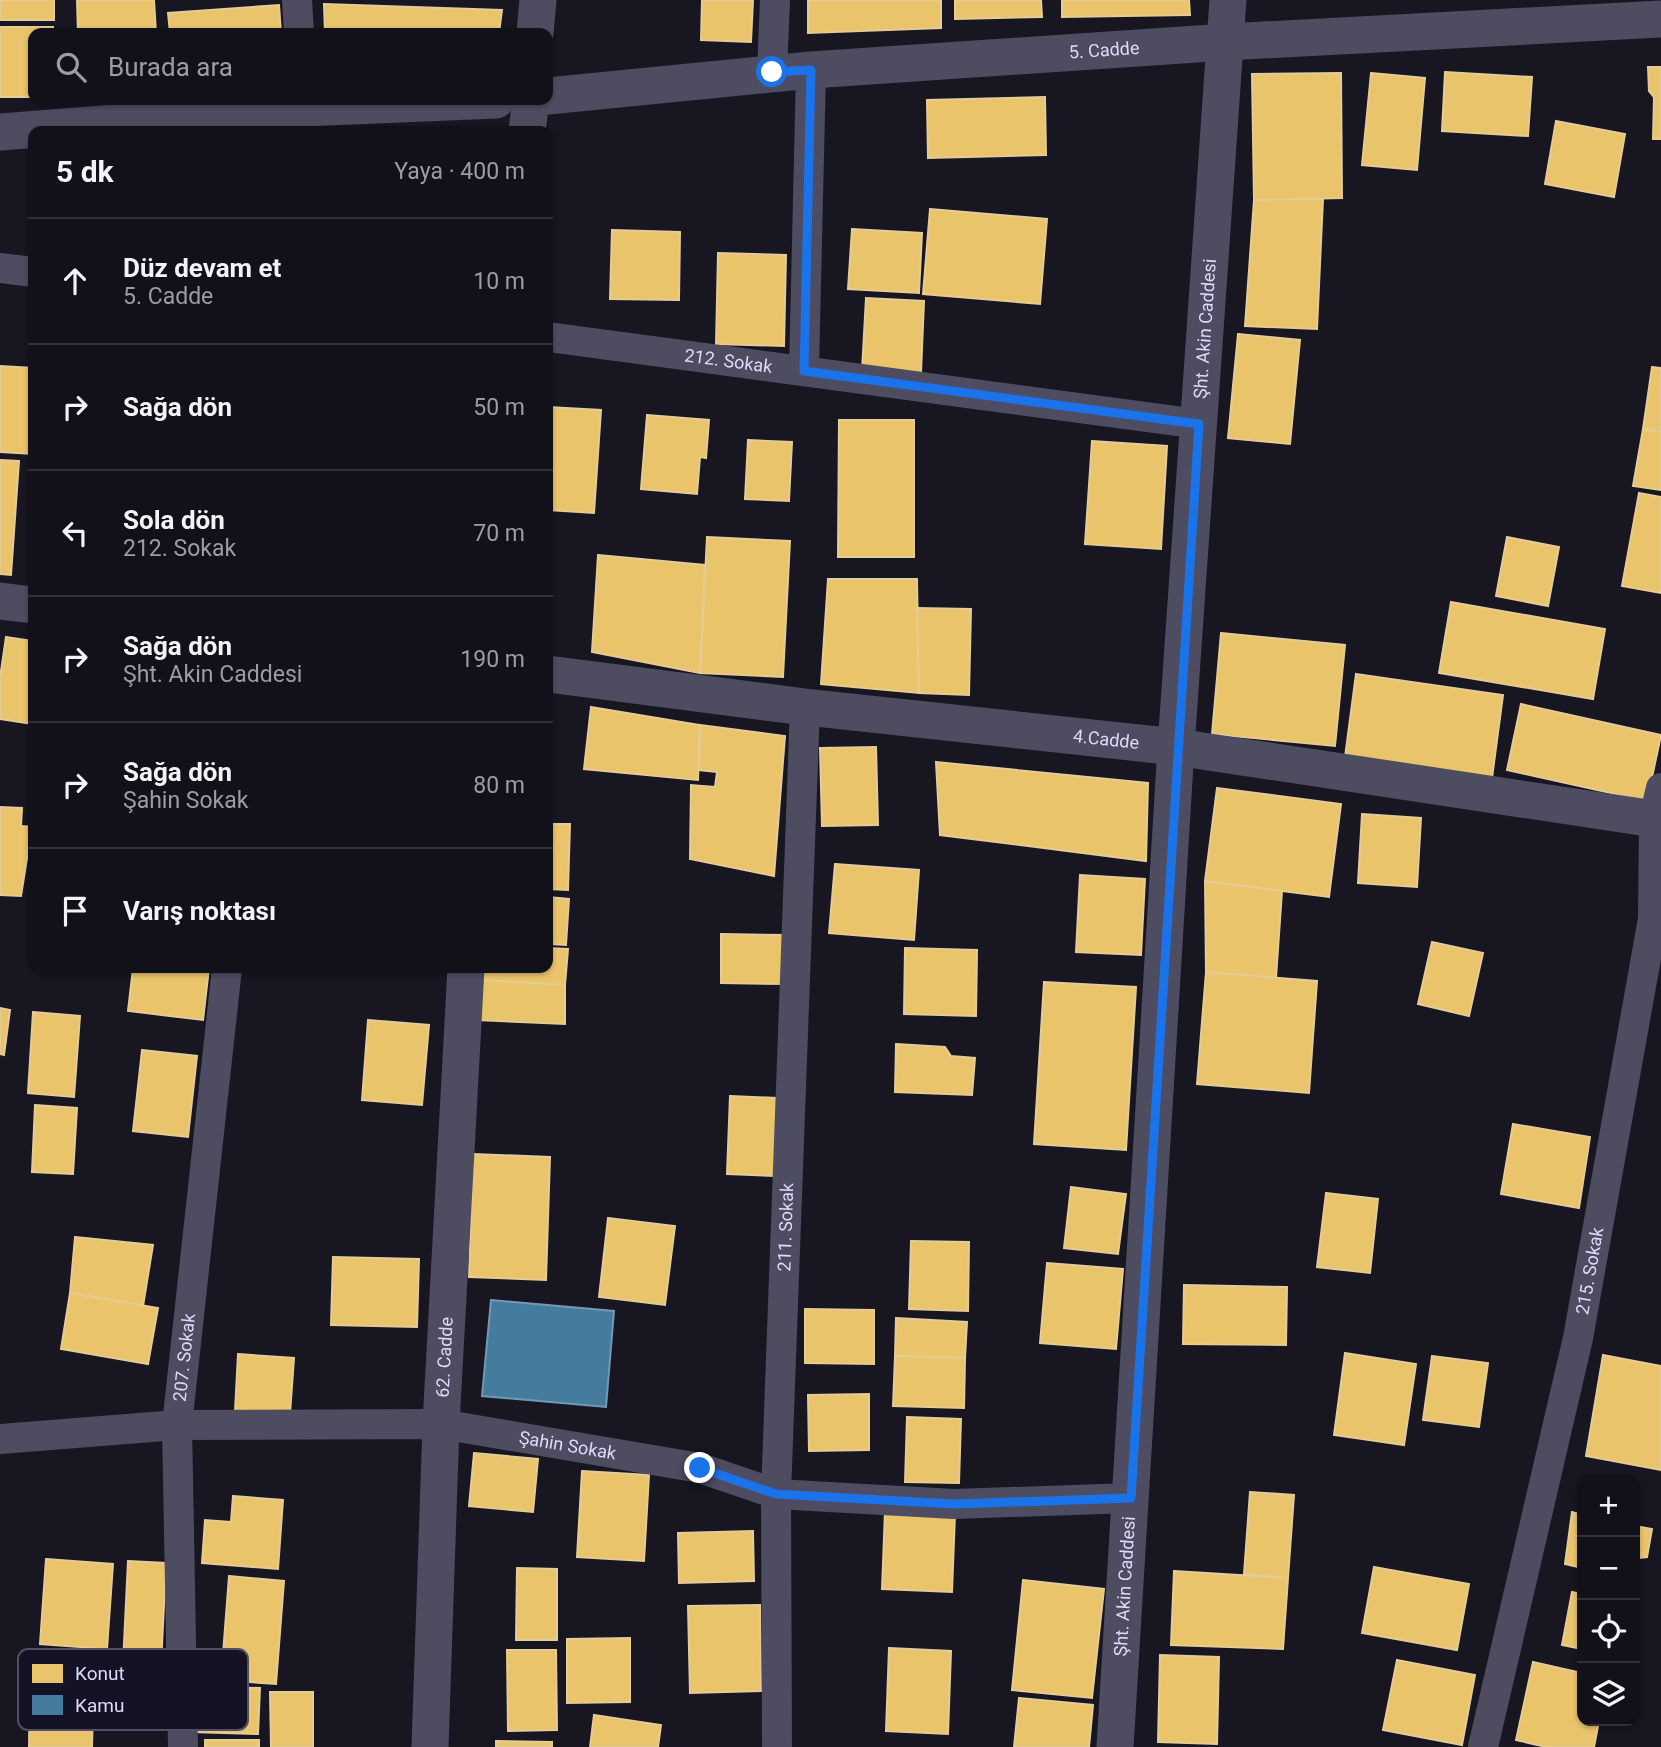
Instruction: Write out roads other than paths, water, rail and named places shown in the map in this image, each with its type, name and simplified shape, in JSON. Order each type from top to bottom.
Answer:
[{"type":"street","points":[[297,0],[299,28]]},
{"type":"street","points":[[536,28],[538,0]]},
{"type":"street","points":[[772,72],[775,0]]},
{"type":"street","name":"Şht. Akin Caddesi","points":[[1115,1747],[1176,747],[1228,0]]},
{"type":"street","name":"5. Cadde","points":[[553,95],[772,72],[1226,42],[1592,12],[1661,19]]},
{"type":"street","points":[[804,371],[811,70]]},
{"type":"street","points":[[65,126],[293,105]]},
{"type":"street","points":[[528,126],[530,105]]},
{"type":"street","points":[[0,132],[28,129]]},
{"type":"street","points":[[0,268],[28,271]]},
{"type":"street","name":"212. Sokak","points":[[553,338],[1199,424]]},
{"type":"street","points":[[0,601],[28,604]]},
{"type":"street","name":"4.Cadde","points":[[553,675],[804,707],[1176,747],[1658,809]]},
{"type":"street","name":"211. Sokak","points":[[777,1747],[776,1494],[804,707]]},
{"type":"street","name":"215. Sokak","points":[[1483,1747],[1578,1338],[1653,919],[1658,809]]},
{"type":"street","name":"207. Sokak","points":[[181,1649],[177,1425],[226,973]]},
{"type":"street","name":"62. Cadde","points":[[430,1747],[442,1424],[466,973]]},
{"type":"street","name":"Şahin Sokak","points":[[0,1439],[177,1425],[442,1424],[700,1468],[776,1494],[954,1504],[1131,1498]]}]
